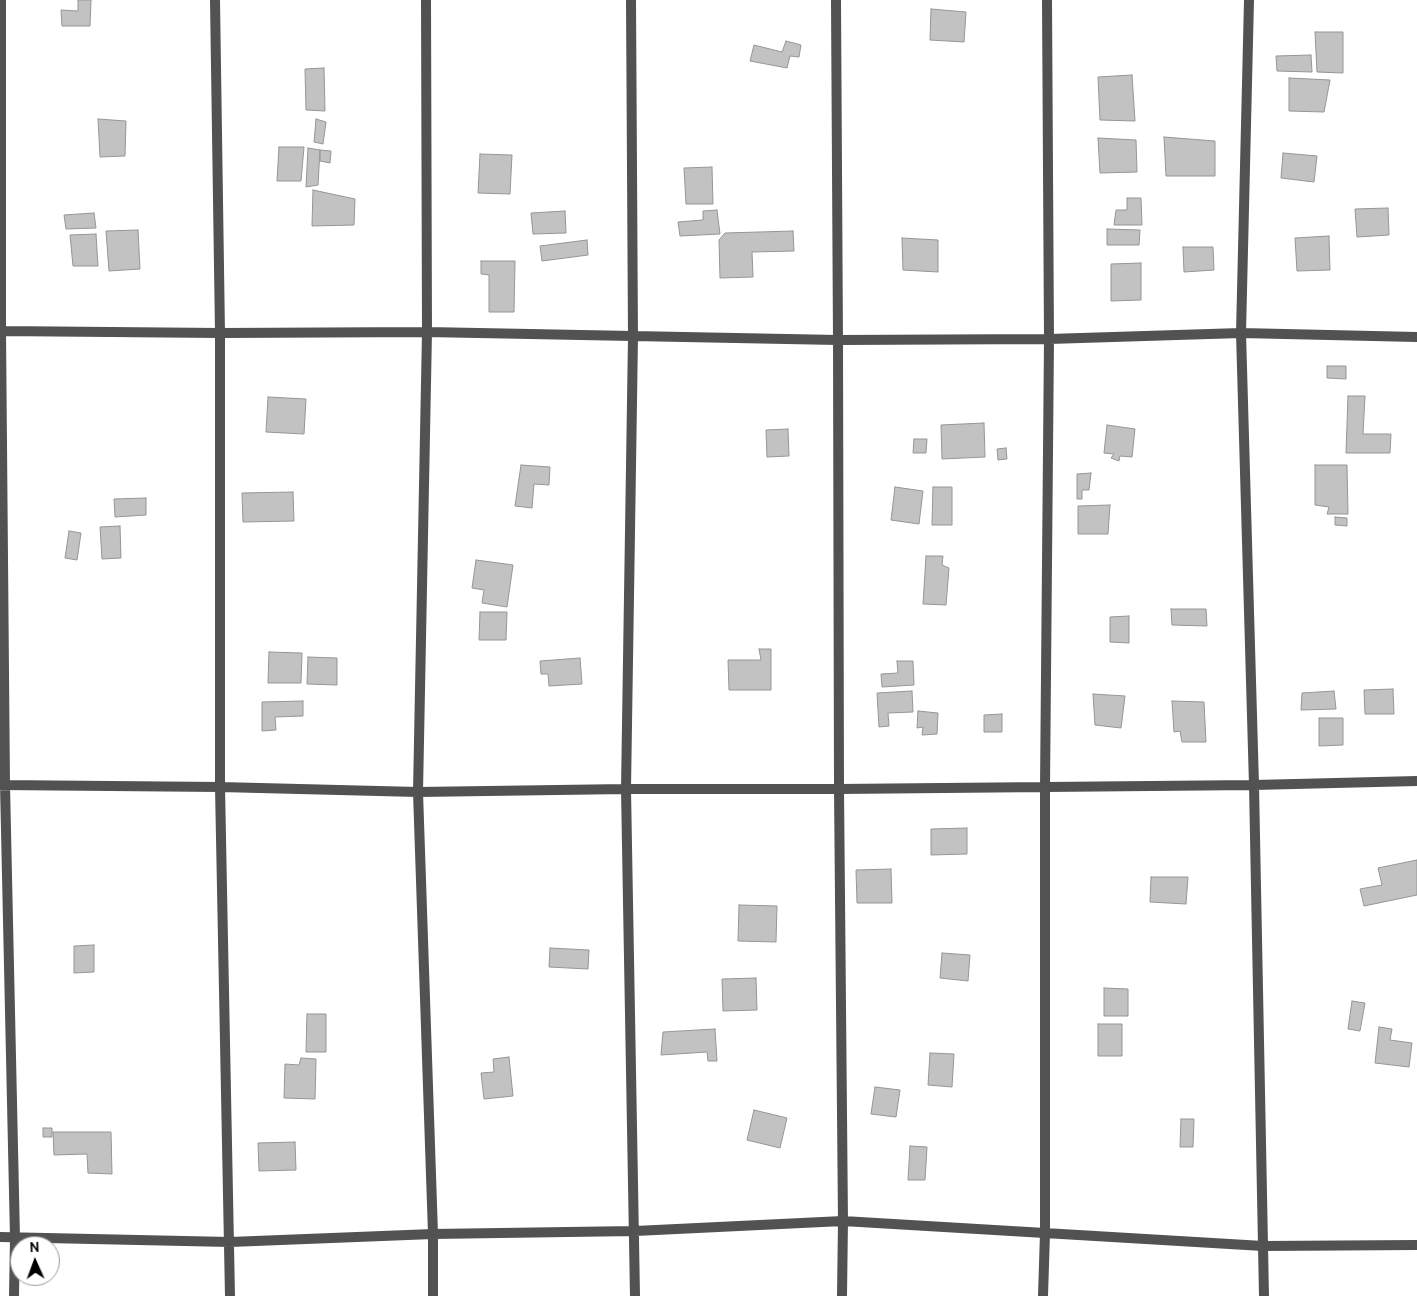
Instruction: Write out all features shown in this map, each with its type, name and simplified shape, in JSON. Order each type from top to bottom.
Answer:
[{"type":"street","points":[[1,0],[4,962],[15,1236]]},
{"type":"street","points":[[215,0],[220,333],[220,787],[230,1296]]},
{"type":"street","points":[[426,0],[427,332],[418,792],[434,1234],[433,1296]]},
{"type":"street","points":[[631,0],[633,337],[626,789],[635,1296]]},
{"type":"street","points":[[836,0],[842,1296]]},
{"type":"street","points":[[1043,1296],[1045,1233],[1045,787],[1049,339],[1047,0]]},
{"type":"street","points":[[1249,0],[1241,333],[1254,785],[1264,1296]]},
{"type":"street","points":[[1,331],[427,332],[838,340],[1049,339],[1241,333],[1417,338]]},
{"type":"street","points":[[3,785],[220,787],[418,792],[1254,785],[1417,781]]},
{"type":"street","points":[[60,1239],[230,1242],[434,1234],[635,1230],[843,1221],[1263,1246],[1417,1245]]},
{"type":"building","points":[[78,0],[91,0],[90,26],[62,26],[61,10],[78,11]]},
{"type":"building","points":[[931,9],[966,12],[964,42],[930,40]]},
{"type":"building","points":[[1315,32],[1343,32],[1343,73],[1317,72]]},
{"type":"building","points":[[786,41],[801,45],[799,57],[790,56],[787,68],[750,61],[754,45],[782,52]]},
{"type":"building","points":[[1311,55],[1312,72],[1277,71],[1276,56]]},
{"type":"building","points":[[324,68],[325,111],[306,110],[305,69]]},
{"type":"building","points":[[1132,75],[1135,121],[1100,120],[1098,77]]},
{"type":"building","points":[[1289,78],[1330,80],[1324,112],[1289,111]]},
{"type":"building","points":[[98,119],[126,121],[125,156],[100,157]]},
{"type":"building","points":[[316,119],[326,122],[323,144],[314,142]]},
{"type":"building","points":[[1164,137],[1215,141],[1215,176],[1166,176]]},
{"type":"building","points":[[1098,138],[1136,140],[1137,172],[1100,173]]},
{"type":"building","points":[[279,147],[304,147],[301,181],[277,181]]},
{"type":"building","points":[[308,148],[320,150],[318,185],[306,187]]},
{"type":"building","points":[[320,150],[331,151],[330,163],[320,161]]},
{"type":"building","points":[[1283,153],[1317,156],[1314,182],[1281,178]]},
{"type":"building","points":[[480,154],[512,155],[510,194],[478,193]]},
{"type":"building","points":[[712,167],[713,204],[686,204],[684,168]]},
{"type":"building","points":[[313,190],[355,199],[354,225],[312,226]]},
{"type":"building","points":[[1127,198],[1141,198],[1142,225],[1114,225],[1116,210],[1127,210]]},
{"type":"building","points":[[1388,208],[1389,235],[1357,237],[1355,209]]},
{"type":"building","points":[[717,210],[720,234],[680,236],[678,222],[703,220],[703,211]]},
{"type":"building","points":[[565,211],[566,233],[533,234],[531,213]]},
{"type":"building","points":[[94,213],[96,228],[66,229],[64,215]]},
{"type":"building","points":[[1107,229],[1140,230],[1139,245],[1107,245]]},
{"type":"building","points":[[138,230],[140,269],[109,271],[106,231]]},
{"type":"building","points":[[793,231],[794,251],[752,252],[753,277],[720,278],[719,240],[725,233]]},
{"type":"building","points":[[96,234],[98,266],[73,266],[70,235]]},
{"type":"building","points":[[1329,236],[1330,270],[1297,271],[1295,238]]},
{"type":"building","points":[[902,238],[938,240],[938,272],[903,270]]},
{"type":"building","points":[[587,240],[588,255],[542,261],[540,246]]},
{"type":"building","points":[[1183,247],[1213,247],[1214,270],[1184,272]]},
{"type":"building","points":[[481,261],[515,261],[514,312],[489,312],[489,275],[481,274]]},
{"type":"building","points":[[1141,263],[1141,300],[1111,301],[1111,264]]},
{"type":"building","points":[[1327,366],[1346,366],[1346,379],[1327,378]]},
{"type":"building","points":[[1348,396],[1365,396],[1363,434],[1391,434],[1390,453],[1346,453]]},
{"type":"building","points":[[268,397],[306,399],[304,434],[266,432]]},
{"type":"building","points":[[984,423],[985,457],[942,459],[941,425]]},
{"type":"building","points":[[1107,425],[1135,429],[1132,457],[1120,456],[1119,461],[1111,458],[1114,454],[1104,453]]},
{"type":"building","points":[[788,429],[789,456],[767,457],[766,430]]},
{"type":"building","points":[[914,439],[927,439],[926,453],[913,453]]},
{"type":"building","points":[[1006,448],[1007,459],[998,460],[997,449]]},
{"type":"building","points":[[521,465],[550,467],[549,485],[534,484],[532,508],[515,506]]},
{"type":"building","points":[[1315,465],[1347,465],[1348,514],[1327,514],[1329,507],[1315,505]]},
{"type":"building","points":[[1091,473],[1089,490],[1082,490],[1082,499],[1077,499],[1077,474]]},
{"type":"building","points":[[895,487],[923,491],[919,524],[891,520]]},
{"type":"building","points":[[933,487],[952,487],[952,525],[932,525]]},
{"type":"building","points":[[293,492],[294,521],[243,522],[242,493]]},
{"type":"building","points":[[146,498],[146,515],[115,517],[114,499]]},
{"type":"building","points":[[1110,505],[1108,534],[1078,534],[1078,506]]},
{"type":"building","points":[[1335,517],[1347,518],[1347,526],[1335,525]]},
{"type":"building","points":[[120,526],[121,558],[102,559],[100,527]]},
{"type":"building","points":[[69,531],[81,533],[77,560],[65,558]]},
{"type":"building","points":[[926,556],[943,556],[942,565],[949,568],[946,605],[923,604]]},
{"type":"building","points":[[476,560],[513,565],[507,607],[482,603],[484,590],[472,588]]},
{"type":"building","points":[[1171,609],[1206,609],[1207,626],[1172,625]]},
{"type":"building","points":[[480,612],[507,612],[506,640],[479,640]]},
{"type":"building","points":[[1129,616],[1129,643],[1110,642],[1110,617]]},
{"type":"building","points":[[759,649],[771,649],[771,690],[729,690],[728,660],[761,660]]},
{"type":"building","points":[[269,652],[302,653],[301,683],[268,683]]},
{"type":"building","points":[[308,657],[337,658],[337,685],[307,684]]},
{"type":"building","points":[[580,658],[582,684],[549,686],[548,674],[541,674],[540,661]]},
{"type":"building","points":[[897,661],[913,661],[914,685],[882,687],[881,674],[898,673]]},
{"type":"building","points":[[1393,689],[1394,714],[1365,714],[1364,690]]},
{"type":"building","points":[[912,691],[913,712],[888,713],[889,726],[879,727],[877,693]]},
{"type":"building","points":[[1334,691],[1336,709],[1301,710],[1302,693]]},
{"type":"building","points":[[1093,694],[1125,696],[1121,728],[1095,725]]},
{"type":"building","points":[[303,701],[303,716],[275,717],[276,730],[262,731],[262,702]]},
{"type":"building","points":[[1172,701],[1204,702],[1206,742],[1182,742],[1180,731],[1174,732]]},
{"type":"building","points":[[918,711],[938,713],[937,734],[922,735],[923,727],[917,728]]},
{"type":"building","points":[[1002,714],[1002,732],[984,732],[984,715]]},
{"type":"building","points":[[1319,718],[1343,718],[1343,745],[1319,746]]},
{"type":"building","points":[[967,828],[967,854],[931,855],[931,829]]},
{"type":"building","points":[[1417,860],[1417,895],[1364,906],[1360,889],[1382,885],[1378,868]]},
{"type":"building","points":[[891,869],[892,903],[857,903],[856,870]]},
{"type":"building","points":[[1151,877],[1188,877],[1186,904],[1150,902]]},
{"type":"building","points":[[739,905],[777,906],[776,942],[738,941]]},
{"type":"building","points":[[94,945],[94,972],[74,973],[74,946]]},
{"type":"building","points":[[550,948],[589,950],[588,969],[549,967]]},
{"type":"building","points":[[942,953],[970,955],[968,981],[940,978]]},
{"type":"building","points":[[756,978],[757,1010],[723,1011],[722,979]]},
{"type":"building","points":[[1104,988],[1128,989],[1128,1016],[1104,1016]]},
{"type":"building","points":[[1352,1001],[1365,1003],[1360,1031],[1348,1029]]},
{"type":"building","points":[[307,1014],[326,1014],[326,1052],[306,1052]]},
{"type":"building","points":[[1098,1024],[1122,1024],[1122,1056],[1098,1056]]},
{"type":"building","points":[[1379,1027],[1392,1029],[1390,1040],[1412,1043],[1409,1067],[1375,1063]]},
{"type":"building","points":[[715,1029],[717,1061],[708,1061],[707,1052],[661,1055],[663,1032]]},
{"type":"building","points":[[930,1053],[954,1054],[952,1087],[928,1085]]},
{"type":"building","points":[[509,1057],[513,1096],[484,1099],[481,1073],[494,1072],[493,1059]]},
{"type":"building","points":[[301,1058],[316,1059],[315,1099],[284,1098],[285,1064],[299,1065]]},
{"type":"building","points":[[875,1087],[900,1090],[896,1117],[871,1114]]},
{"type":"building","points":[[754,1110],[787,1118],[780,1148],[747,1140]]},
{"type":"building","points":[[1181,1119],[1194,1119],[1193,1147],[1180,1147]]},
{"type":"building","points":[[43,1128],[52,1128],[52,1137],[43,1137]]},
{"type":"building","points":[[53,1132],[111,1132],[112,1174],[88,1173],[87,1154],[54,1155]]},
{"type":"building","points":[[295,1142],[296,1170],[259,1171],[258,1143]]},
{"type":"building","points":[[910,1146],[927,1147],[925,1180],[908,1180]]}]
